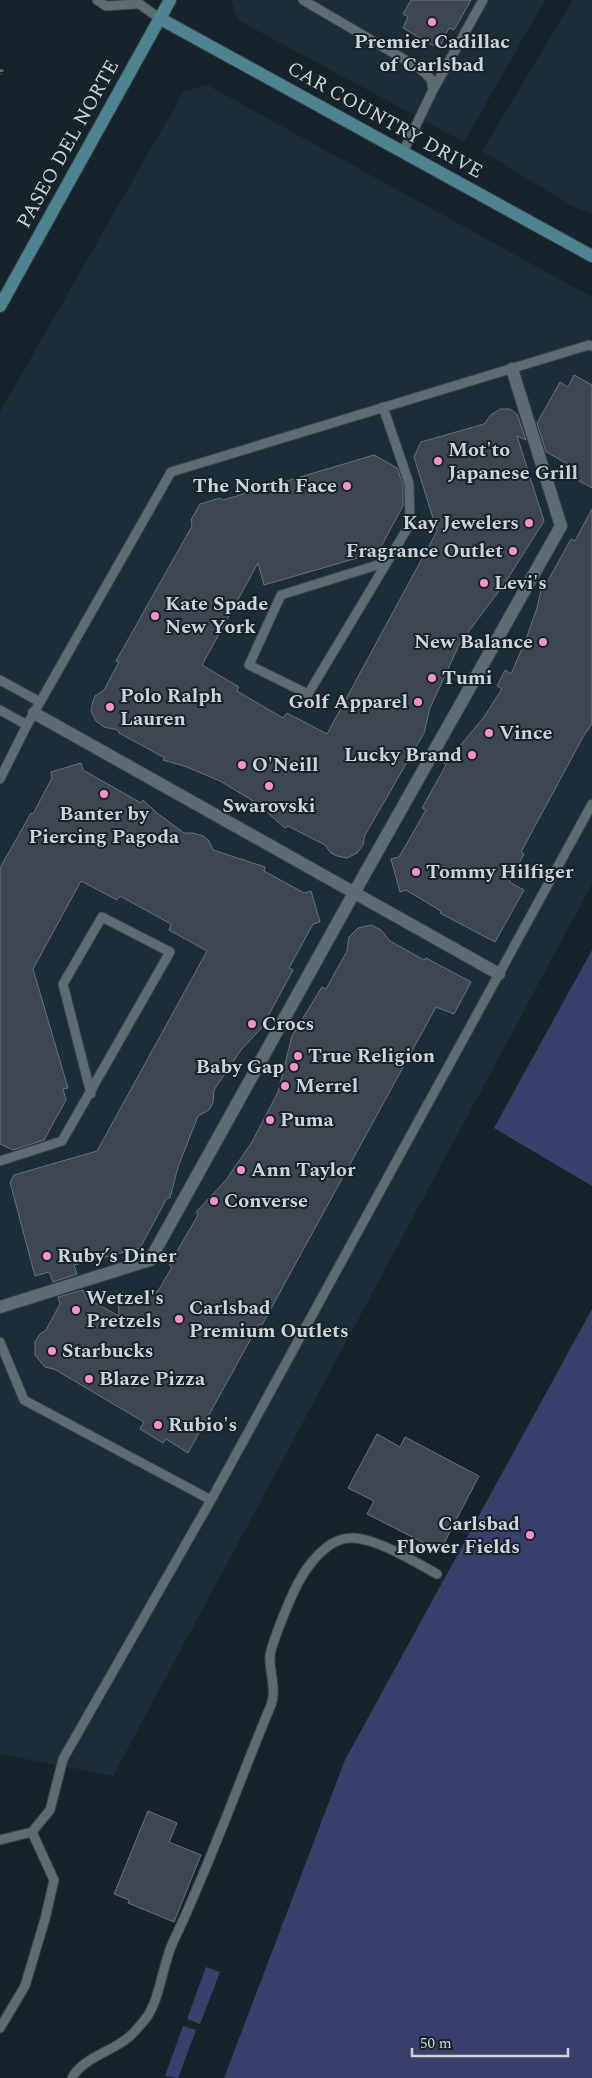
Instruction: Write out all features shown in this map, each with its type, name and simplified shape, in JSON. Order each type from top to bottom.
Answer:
[{"type":"street","name":"PASEO DEL NORTE","points":[[0,306],[170,0]]},
{"type":"street","name":"CAR COUNTRY DRIVE","points":[[159,18],[592,256]]},
{"type":"street","points":[[0,1307],[150,1260],[561,526],[512,369]]},
{"type":"street","points":[[37,707],[354,893],[499,974]]},
{"type":"lane","points":[[97,0],[106,6],[135,2],[159,18]]},
{"type":"lane","points":[[302,0],[420,68],[431,79],[433,90]]},
{"type":"lane","points":[[403,152],[433,90],[483,0]]},
{"type":"lane","points":[[0,779],[37,707],[171,472],[589,345],[592,346]]},
{"type":"lane","points":[[383,407],[409,483],[410,524],[308,694],[248,665],[281,595],[387,562]]},
{"type":"lane","points":[[0,680],[37,707]]},
{"type":"lane","points":[[0,710],[27,725]]},
{"type":"lane","points":[[0,1840],[32,1832],[50,1810],[63,1759],[211,1500],[592,804]]},
{"type":"lane","points":[[0,1161],[62,1141],[91,1094],[170,952],[102,917],[63,984],[91,1094]]},
{"type":"lane","points":[[1,1347],[24,1400],[211,1500]]},
{"type":"lane","points":[[72,2078],[97,2055],[129,2038],[147,2016],[161,1983],[172,1944],[202,1881],[234,1793],[272,1700],[270,1655],[277,1633],[294,1589],[315,1558],[338,1540],[352,1538],[375,1543],[410,1558],[437,1574]]},
{"type":"lane","points":[[0,2028],[25,1986],[45,1919],[54,1880],[32,1832]]},
{"type":"path","points":[[0,70],[2,71],[0,74]]},
{"type":"shaded area","points":[[231,0],[545,0],[464,142],[238,20]]},
{"type":"shaded area","points":[[573,0],[592,0],[592,214],[574,207],[482,151]]},
{"type":"shaded area","name":"Carlsbad Premium Outlets","points":[[207,85],[592,297],[592,884],[113,1776],[0,1754],[0,412],[184,91]]},
{"type":"shaded area","points":[[592,950],[592,1186],[494,1128]]},
{"type":"shaded area","name":"Carlsbad Flower Fields","points":[[592,1309],[592,2078],[224,2078],[345,1760]]},
{"type":"shaded area","points":[[206,1967],[220,1972],[200,2024],[187,2019]]},
{"type":"shaded area","points":[[183,2026],[196,2030],[178,2078],[165,2076]]},
{"type":"building","name":"Premier Cadillac of Carlsbad","points":[[411,0],[471,0],[454,30],[449,28],[440,46],[435,43],[434,46],[403,28],[408,17],[403,14]]},
{"type":"building","points":[[574,375],[592,385],[592,488],[568,475],[572,466],[546,452],[537,423],[560,382],[568,387]]},
{"type":"building","points":[[500,409],[510,409],[517,414],[526,440],[517,436],[544,521],[505,583],[460,643],[430,708],[424,733],[365,835],[363,845],[357,853],[347,858],[331,853],[325,845],[288,826],[285,828],[255,802],[220,781],[187,767],[163,760],[165,758],[119,733],[118,730],[104,727],[96,721],[91,711],[95,696],[104,690],[119,662],[116,661],[192,526],[191,520],[200,504],[220,498],[223,500],[374,455],[397,468],[403,484],[403,506],[378,552],[264,585],[258,563],[202,665],[239,687],[237,691],[283,718],[287,713],[327,734],[437,531],[414,457],[421,442],[484,424],[491,415]]},
{"type":"building","points":[[592,509],[592,724],[583,737],[521,852],[524,854],[509,882],[524,890],[495,942],[440,913],[441,911],[406,890],[400,892],[391,859],[399,857],[426,810],[422,808],[446,765],[444,763],[484,717],[502,689],[497,686],[505,670],[511,674],[537,608],[542,585],[545,586],[571,539],[575,541]]},
{"type":"building","points":[[81,763],[83,770],[141,803],[143,800],[184,833],[203,836],[209,841],[213,850],[265,867],[264,871],[304,893],[311,891],[320,922],[313,924],[289,968],[293,970],[266,1020],[267,1022],[241,1050],[214,1090],[213,1103],[209,1110],[198,1116],[178,1167],[170,1198],[167,1198],[140,1248],[74,1265],[77,1274],[53,1282],[49,1272],[35,1276],[10,1182],[14,1175],[97,1151],[207,951],[169,930],[171,924],[120,896],[117,900],[81,881],[33,969],[68,1088],[63,1089],[66,1100],[44,1140],[13,1150],[0,1144],[0,868],[31,813],[33,814],[52,778],[51,772]]},
{"type":"building","points":[[371,925],[381,930],[390,941],[424,960],[426,958],[471,982],[454,1014],[436,1007],[262,1325],[259,1324],[188,1453],[166,1439],[163,1443],[140,1429],[144,1422],[54,1369],[45,1367],[35,1355],[35,1342],[40,1334],[46,1330],[60,1304],[58,1297],[83,1290],[86,1298],[119,1316],[118,1300],[158,1291],[172,1267],[169,1265],[198,1215],[196,1212],[226,1180],[252,1142],[278,1092],[292,1036],[322,987],[326,989],[347,951],[349,937],[358,928]]},
{"type":"building","points":[[377,1434],[400,1447],[405,1437],[479,1476],[440,1551],[367,1514],[374,1501],[348,1488]]},
{"type":"building","points":[[148,1811],[177,1823],[169,1842],[201,1855],[174,1922],[128,1903],[129,1900],[114,1894]]},
{"type":"place","name":"Premier Cadillac of Carlsbad","points":[[432,22]]},
{"type":"place","name":"Mot'to Japanese Grill","points":[[438,461]]},
{"type":"place","name":"The North Face","points":[[347,486]]},
{"type":"place","name":"Kay Jewelers","points":[[529,523]]},
{"type":"place","name":"Fragrance Outlet","points":[[513,551]]},
{"type":"place","name":"Levi's","points":[[484,583]]},
{"type":"place","name":"Kate Spade New York","points":[[155,616]]},
{"type":"place","name":"New Balance","points":[[543,642]]},
{"type":"place","name":"Tumi","points":[[432,678]]},
{"type":"place","name":"Golf Apparel","points":[[418,702]]},
{"type":"place","name":"Polo Ralph Lauren","points":[[110,707]]},
{"type":"place","name":"Vince","points":[[489,733]]},
{"type":"place","name":"Lucky Brand","points":[[472,755]]},
{"type":"place","name":"O'Neill","points":[[242,765]]},
{"type":"place","name":"Swarovski","points":[[269,786]]},
{"type":"place","name":"Banter by Piercing Pagoda","points":[[104,794]]},
{"type":"place","name":"Tommy Hilfiger","points":[[416,872]]},
{"type":"place","name":"Crocs","points":[[252,1024]]},
{"type":"place","name":"True Religion","points":[[298,1056]]},
{"type":"place","name":"Baby Gap","points":[[294,1067]]},
{"type":"place","name":"Merrel","points":[[285,1086]]},
{"type":"place","name":"Puma","points":[[270,1120]]},
{"type":"place","name":"Ann Taylor","points":[[241,1170]]},
{"type":"place","name":"Converse","points":[[214,1201]]},
{"type":"place","name":"Ruby’s Diner","points":[[47,1256]]},
{"type":"place","name":"Wetzel's Pretzels","points":[[76,1310]]},
{"type":"place","name":"Carlsbad Premium Outlets","points":[[179,1319]]},
{"type":"place","name":"Starbucks","points":[[52,1351]]},
{"type":"place","name":"Blaze Pizza","points":[[89,1379]]},
{"type":"place","name":"Rubio's","points":[[158,1425]]},
{"type":"place","name":"Carlsbad Flower Fields","points":[[530,1535]]}]
